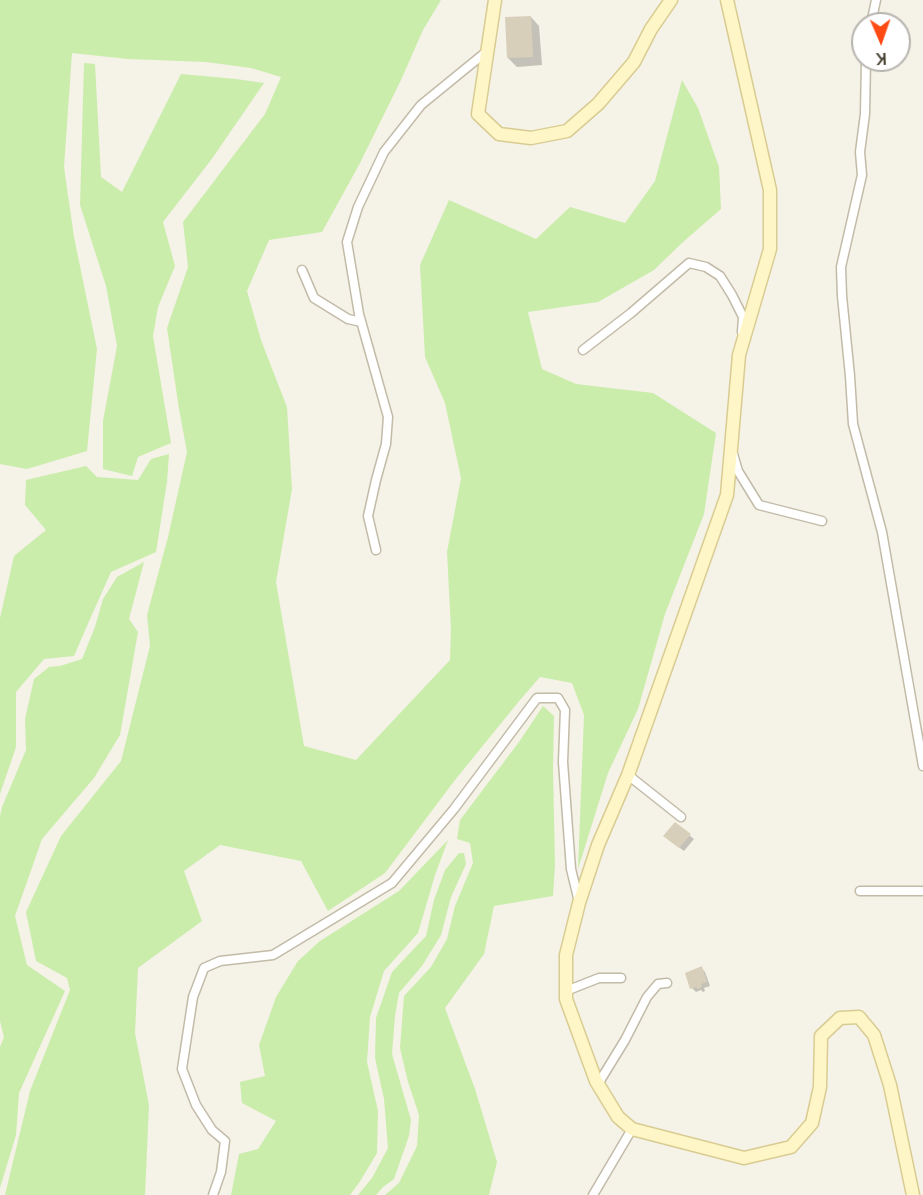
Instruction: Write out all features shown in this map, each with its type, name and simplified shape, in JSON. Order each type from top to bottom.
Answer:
[{"type":"street","points":[[495,0],[478,114],[499,134],[531,138],[567,131],[598,104],[634,62],[651,29],[670,0]]},
{"type":"street","points":[[728,0],[770,190],[770,249],[739,355],[727,495],[628,774],[598,845],[579,903],[566,955],[566,999],[598,1084],[618,1117],[632,1129],[744,1158],[791,1147],[812,1123],[820,1087],[821,1035],[840,1018],[859,1017],[874,1035],[890,1084],[913,1195]]},
{"type":"street","points":[[376,549],[368,516],[386,444],[388,417],[361,322],[347,242],[358,207],[384,152],[421,105],[486,52]]},
{"type":"street","points":[[866,72],[865,114],[860,152],[861,175],[841,267],[842,297],[853,424],[882,532],[923,766]]},
{"type":"street","points":[[583,350],[632,313],[689,263],[706,267],[720,276],[742,317],[742,345]]},
{"type":"street","points":[[302,270],[314,298],[348,319],[361,322]]},
{"type":"street","points":[[731,448],[738,471],[759,505],[822,521]]},
{"type":"street","points":[[213,1195],[221,1172],[225,1141],[212,1130],[196,1105],[182,1069],[193,997],[204,968],[220,961],[273,955],[392,883],[454,809],[537,698],[558,698],[565,710],[563,762],[569,845],[571,868],[579,903]]},
{"type":"street","points":[[628,774],[681,817]]},
{"type":"street","points":[[860,891],[923,891]]},
{"type":"street","points":[[566,991],[599,978],[621,978]]},
{"type":"street","points":[[598,1084],[625,1040],[647,997],[658,984],[667,983]]},
{"type":"street","points":[[593,1195],[632,1129]]},
{"type":"green space","points":[[0,0],[441,0],[423,30],[359,165],[322,232],[269,240],[247,291],[261,340],[287,407],[292,489],[276,582],[304,746],[356,760],[450,660],[451,629],[447,552],[461,478],[445,403],[425,357],[420,265],[449,200],[536,239],[570,207],[625,223],[655,181],[682,80],[698,108],[719,167],[721,209],[654,270],[598,302],[528,312],[542,369],[576,384],[653,393],[716,433],[704,514],[665,614],[638,709],[608,773],[578,869],[584,715],[572,683],[540,677],[455,780],[385,873],[328,911],[301,861],[220,845],[184,871],[202,921],[138,968],[135,1033],[149,1105],[145,1195],[5,1195],[30,1091],[70,990],[67,978],[36,961],[26,912],[61,836],[121,761],[150,646],[147,615],[168,537],[187,452],[167,328],[188,267],[183,222],[265,114],[281,77],[251,68],[206,62],[128,59],[72,53],[64,167],[74,237],[97,349],[87,451],[27,469],[0,464]]},
{"type":"green space","points":[[84,63],[95,64],[101,177],[122,192],[181,74],[264,83],[211,160],[163,222],[175,266],[158,307],[153,336],[171,443],[138,457],[132,476],[103,469],[103,421],[117,346],[106,286],[80,205]]},
{"type":"green space","points":[[169,454],[156,552],[111,572],[74,656],[44,659],[16,692],[16,747],[0,794],[0,618],[14,556],[46,530],[25,505],[26,480],[86,466],[97,477],[138,480],[151,459]]},
{"type":"green space","points":[[144,562],[129,619],[138,632],[120,735],[94,778],[42,839],[15,916],[27,965],[65,991],[19,1093],[16,1135],[0,1188],[0,1047],[4,1037],[0,1021],[0,816],[2,807],[26,750],[25,719],[34,679],[49,667],[82,659],[103,599],[117,577]]},
{"type":"green space","points":[[543,706],[554,716],[555,865],[553,896],[494,906],[484,954],[445,1008],[475,1089],[497,1162],[489,1195],[385,1195],[399,1183],[417,1146],[419,1115],[400,1048],[404,996],[431,967],[447,939],[455,906],[473,863],[470,843],[457,839],[460,820]]},
{"type":"green space","points":[[448,840],[418,933],[384,971],[370,1017],[367,1062],[378,1111],[377,1153],[359,1183],[350,1195],[231,1195],[239,1154],[258,1149],[276,1121],[242,1103],[240,1082],[265,1076],[259,1045],[276,997],[298,961],[320,941],[399,891]]},
{"type":"green space","points":[[459,853],[464,853],[466,864],[451,897],[441,935],[422,966],[399,993],[392,1054],[411,1120],[409,1136],[394,1179],[376,1195],[358,1195],[372,1178],[388,1148],[384,1099],[375,1058],[376,1018],[392,972],[426,936],[434,900],[445,870]]},
{"type":"building","points":[[531,16],[533,57],[507,58],[505,17]]},
{"type":"building","points":[[675,822],[691,834],[679,848],[663,836]]},
{"type":"building","points":[[702,966],[707,982],[701,984],[702,987],[698,989],[696,987],[690,989],[685,973]]}]
